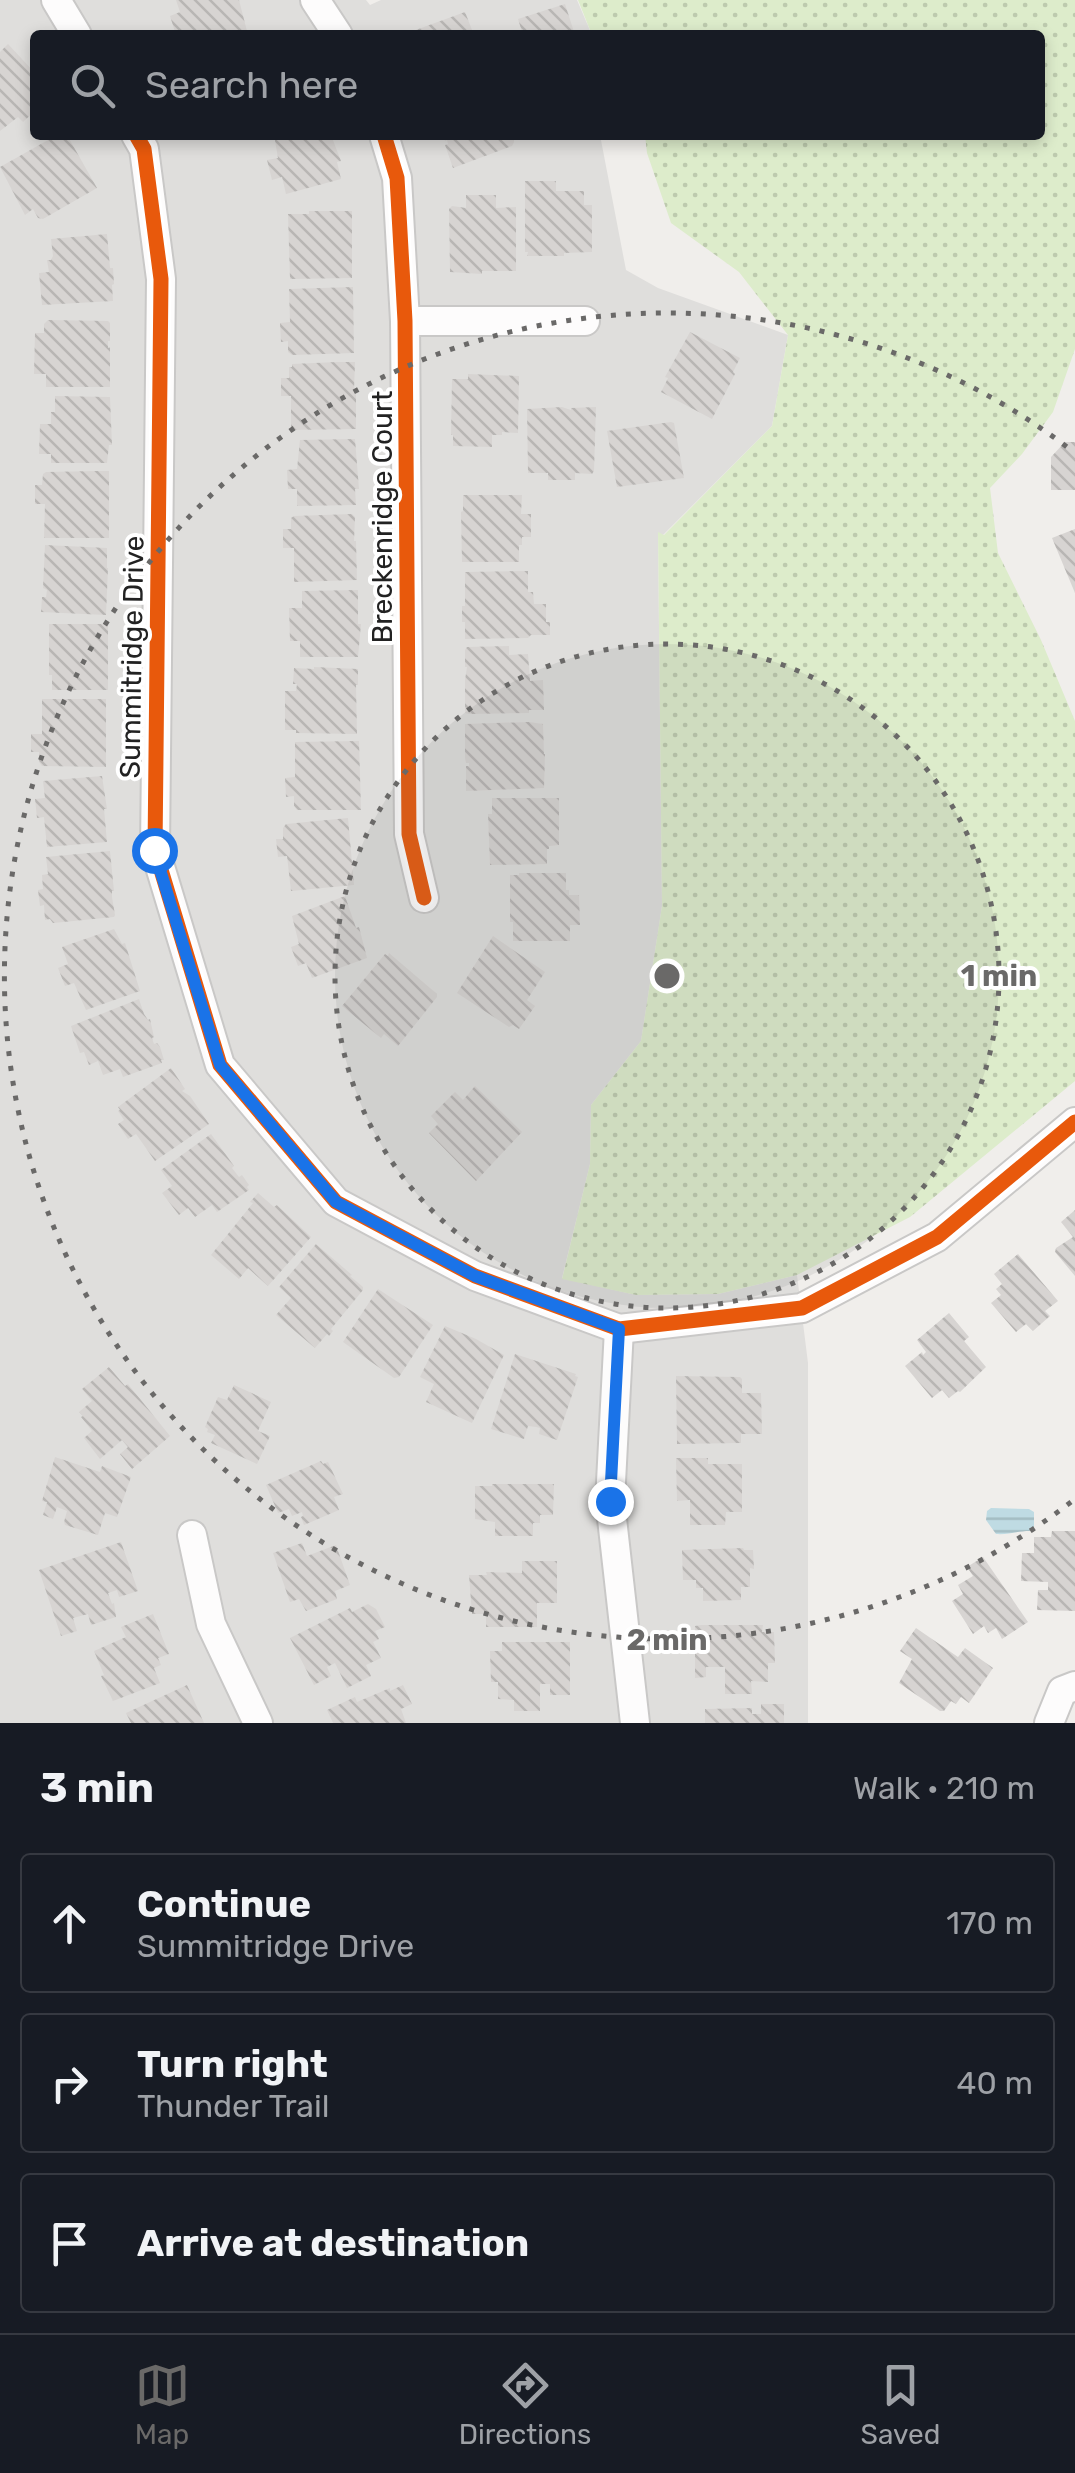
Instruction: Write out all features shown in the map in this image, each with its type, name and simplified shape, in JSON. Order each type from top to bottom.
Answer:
[{"type":"street","points":[[56,0],[73,30]]},
{"type":"street","points":[[316,0],[335,30]]},
{"type":"street","name":"Summitridge Drive","points":[[139,140],[144,149],[161,279],[154,850],[220,1065],[336,1202],[475,1276],[619,1329],[802,1308],[937,1237],[1075,1122]]},
{"type":"street","name":"Breckenridge Court","points":[[386,140],[397,178],[405,321],[409,834],[424,898]]},
{"type":"street","points":[[405,321],[586,321]]},
{"type":"street","points":[[619,1329],[610,1501],[635,1723]]},
{"type":"street","points":[[192,1535],[211,1624],[258,1723]]},
{"type":"street","points":[[1049,1723],[1062,1691],[1075,1686]]},
{"type":"shaded area","points":[[0,0],[366,0],[370,5],[381,0],[577,0],[590,30],[30,30],[30,140],[601,140],[626,270],[658,288],[788,335],[772,426],[663,535],[658,533],[662,906],[641,1041],[591,1105],[590,1164],[562,1278],[636,1295],[718,1294],[797,1275],[808,1363],[808,1723],[0,1723]]},
{"type":"green space","points":[[578,0],[1075,0],[1075,349],[1053,412],[990,488],[998,553],[1075,721],[1075,1081],[910,1217],[797,1275],[718,1294],[636,1295],[562,1279],[590,1164],[591,1105],[641,1041],[662,906],[658,532],[664,535],[772,426],[788,335],[739,272],[671,223],[646,140],[1045,140],[1045,30],[590,30]]},
{"type":"water","points":[[991,1508],[1029,1509],[1034,1512],[1034,1527],[1030,1531],[996,1534],[986,1520]]},
{"type":"building","points":[[176,0],[239,0],[247,30],[174,30],[170,16],[180,12]]},
{"type":"building","points":[[565,4],[573,30],[521,30],[518,19]]},
{"type":"building","points":[[465,12],[472,30],[416,30]]},
{"type":"building","points":[[8,44],[30,68],[30,116],[23,122],[18,117],[0,131],[0,52]]},
{"type":"building","points":[[48,140],[70,140],[97,188],[43,219],[38,218],[33,209],[25,215],[0,167]]},
{"type":"building","points":[[275,140],[333,140],[341,161],[337,162],[341,179],[286,194],[282,177],[272,180],[267,160],[278,158]]},
{"type":"building","points":[[447,140],[514,142],[453,168],[445,145]]},
{"type":"building","points":[[525,181],[556,181],[556,191],[584,191],[584,205],[592,205],[592,252],[527,256]]},
{"type":"building","points":[[466,195],[496,195],[496,208],[516,207],[516,271],[450,272],[449,209],[466,208]]},
{"type":"building","points":[[352,211],[352,278],[290,279],[288,214]]},
{"type":"building","points":[[107,234],[113,301],[42,305],[39,273],[49,272],[47,260],[53,256],[51,239]]},
{"type":"building","points":[[353,287],[354,353],[288,352],[288,341],[281,342],[280,323],[290,322],[289,289]]},
{"type":"building","points":[[48,320],[110,323],[110,387],[46,387],[46,374],[34,374],[35,333],[44,333]]},
{"type":"building","points":[[690,332],[740,358],[712,419],[661,392]]},
{"type":"building","points":[[355,362],[356,429],[291,430],[291,396],[281,396],[281,378],[289,378],[289,367]]},
{"type":"building","points":[[468,374],[519,376],[518,433],[492,435],[492,447],[453,446],[452,379],[468,379]]},
{"type":"building","points":[[55,396],[110,397],[112,445],[107,463],[51,463],[51,454],[39,454],[40,424],[51,424]]},
{"type":"building","points":[[596,407],[594,471],[575,473],[575,480],[548,480],[548,473],[528,473],[527,409]]},
{"type":"building","points":[[671,422],[684,478],[617,487],[607,431]]},
{"type":"building","points":[[355,439],[359,489],[355,489],[356,505],[297,506],[297,489],[288,489],[287,470],[297,469],[300,440]]},
{"type":"building","points":[[1065,442],[1075,442],[1075,490],[1051,490],[1051,457]]},
{"type":"building","points":[[109,471],[109,538],[44,538],[45,504],[35,504],[35,485],[42,485],[43,474]]},
{"type":"building","points":[[463,495],[522,495],[521,514],[531,514],[531,537],[522,537],[519,562],[462,562]]},
{"type":"building","points":[[352,514],[357,580],[294,582],[294,548],[283,548],[283,529],[291,529],[291,518]]},
{"type":"building","points":[[1075,529],[1075,593],[1052,538]]},
{"type":"building","points":[[45,545],[107,548],[106,615],[41,612],[47,590],[43,588]]},
{"type":"building","points":[[528,571],[528,592],[533,592],[534,604],[546,604],[550,635],[465,639],[465,572]]},
{"type":"building","points":[[358,590],[358,657],[300,657],[300,641],[290,641],[289,608],[302,608],[302,591]]},
{"type":"building","points":[[49,624],[108,624],[108,690],[52,690]]},
{"type":"building","points":[[509,646],[509,655],[528,654],[530,681],[543,680],[544,710],[465,713],[465,650]]},
{"type":"building","points":[[294,668],[358,669],[357,734],[285,730],[285,691],[296,691]]},
{"type":"building","points":[[42,699],[106,699],[106,767],[42,766],[39,752],[31,752],[31,734],[42,734]]},
{"type":"building","points":[[465,724],[543,724],[544,788],[466,791],[469,763],[465,758]]},
{"type":"building","points":[[359,741],[361,810],[297,810],[294,796],[286,797],[285,778],[295,777],[295,742]]},
{"type":"building","points":[[102,776],[107,842],[47,847],[44,817],[37,818],[35,799],[45,798],[43,781]]},
{"type":"building","points":[[492,798],[559,798],[559,845],[547,849],[547,864],[490,865],[488,814],[492,814]]},
{"type":"building","points":[[348,818],[354,885],[291,891],[287,856],[278,857],[276,839],[283,839],[286,824]]},
{"type":"building","points":[[110,851],[114,917],[53,923],[45,920],[38,890],[43,889],[42,875],[48,874],[46,857]]},
{"type":"building","points":[[566,873],[566,890],[569,895],[579,895],[580,925],[570,925],[570,941],[513,941],[510,875]]},
{"type":"building","points":[[345,896],[367,958],[312,978],[306,963],[298,966],[291,947],[299,944],[292,916]]},
{"type":"building","points":[[114,929],[125,943],[140,991],[86,1010],[74,983],[65,986],[58,968],[68,964],[62,947]]},
{"type":"building","points":[[493,936],[545,972],[527,1000],[535,1006],[519,1029],[509,1027],[457,993]]},
{"type":"building","points":[[389,953],[437,994],[398,1046],[384,1034],[381,1038],[342,1006]]},
{"type":"building","points":[[139,999],[150,1019],[154,1044],[160,1047],[164,1060],[123,1077],[120,1069],[103,1075],[98,1061],[89,1065],[84,1052],[80,1053],[71,1026]]},
{"type":"building","points":[[171,1068],[185,1089],[182,1091],[190,1096],[209,1124],[155,1161],[136,1134],[128,1139],[118,1124],[124,1120],[118,1107]]},
{"type":"building","points":[[475,1086],[522,1132],[476,1181],[429,1133],[438,1124],[431,1116],[455,1092],[463,1100]]},
{"type":"building","points":[[211,1134],[249,1190],[217,1212],[212,1205],[195,1217],[188,1208],[179,1215],[162,1193],[172,1186],[161,1170]]},
{"type":"building","points":[[258,1193],[311,1237],[268,1286],[248,1268],[239,1279],[211,1255]]},
{"type":"building","points":[[1075,1210],[1075,1276],[1055,1252],[1073,1237],[1061,1222]]},
{"type":"building","points":[[316,1244],[352,1275],[363,1290],[329,1336],[315,1348],[276,1315],[291,1298],[279,1287]]},
{"type":"building","points":[[1018,1254],[1058,1301],[1045,1311],[1050,1316],[1033,1331],[1026,1324],[1016,1332],[991,1303],[1001,1295],[996,1289],[1002,1284],[994,1274]]},
{"type":"building","points":[[378,1289],[433,1325],[399,1377],[394,1378],[343,1342]]},
{"type":"building","points":[[949,1313],[969,1337],[964,1341],[986,1367],[960,1392],[949,1398],[942,1390],[932,1398],[905,1366],[926,1352],[917,1340]]},
{"type":"building","points":[[445,1326],[504,1355],[472,1423],[426,1402],[434,1384],[420,1377]]},
{"type":"building","points":[[515,1354],[578,1377],[557,1440],[539,1434],[540,1428],[536,1427],[528,1426],[524,1439],[491,1429]]},
{"type":"building","points":[[109,1367],[170,1436],[132,1469],[120,1454],[128,1447],[122,1440],[100,1459],[84,1438],[92,1431],[79,1412],[92,1401],[82,1389]]},
{"type":"building","points":[[676,1376],[740,1377],[742,1393],[761,1393],[762,1434],[741,1434],[741,1443],[677,1444]]},
{"type":"building","points":[[234,1385],[271,1402],[258,1431],[270,1436],[257,1464],[211,1443],[215,1435],[205,1427],[218,1397],[227,1400]]},
{"type":"building","points":[[55,1457],[100,1472],[102,1466],[131,1477],[117,1517],[105,1513],[98,1535],[65,1525],[67,1511],[57,1507],[53,1519],[43,1515],[47,1502],[42,1501]]},
{"type":"building","points":[[676,1458],[708,1458],[708,1464],[742,1464],[742,1512],[726,1512],[725,1525],[690,1525],[690,1500],[677,1501]]},
{"type":"building","points":[[321,1461],[328,1462],[343,1494],[334,1497],[339,1510],[304,1525],[302,1512],[292,1516],[289,1509],[278,1513],[266,1485]]},
{"type":"building","points":[[554,1484],[553,1515],[540,1515],[540,1523],[533,1523],[533,1536],[495,1536],[495,1522],[475,1519],[475,1486]]},
{"type":"building","points":[[1052,1531],[1075,1531],[1075,1611],[1037,1610],[1038,1590],[1048,1590],[1048,1582],[1021,1581],[1022,1553],[1034,1553],[1034,1537],[1051,1537]]},
{"type":"building","points":[[121,1542],[138,1591],[119,1597],[117,1590],[108,1593],[116,1617],[91,1625],[88,1614],[73,1618],[77,1631],[61,1636],[39,1570]]},
{"type":"building","points":[[302,1543],[307,1556],[336,1545],[350,1585],[335,1591],[337,1599],[306,1611],[299,1599],[290,1602],[273,1553]]},
{"type":"building","points":[[682,1550],[753,1550],[754,1569],[750,1568],[750,1587],[741,1587],[741,1600],[703,1601],[703,1588],[696,1588],[696,1580],[683,1580]]},
{"type":"building","points":[[983,1557],[1028,1622],[1002,1639],[996,1628],[988,1633],[984,1626],[973,1634],[952,1601],[963,1594],[958,1585],[973,1576],[967,1567]]},
{"type":"building","points":[[522,1561],[557,1561],[557,1603],[537,1603],[537,1627],[486,1627],[486,1614],[472,1614],[469,1575],[522,1573]]},
{"type":"building","points":[[368,1604],[376,1609],[385,1627],[375,1631],[379,1639],[373,1642],[381,1658],[366,1665],[371,1676],[347,1688],[335,1663],[327,1667],[331,1676],[314,1685],[290,1638],[350,1608],[352,1612]]},
{"type":"building","points":[[153,1614],[169,1654],[158,1658],[161,1665],[154,1668],[160,1683],[113,1701],[94,1651],[126,1637],[121,1627]]},
{"type":"building","points":[[763,1625],[762,1632],[774,1632],[775,1663],[768,1663],[768,1682],[751,1681],[752,1694],[725,1694],[725,1667],[706,1667],[706,1677],[695,1678],[695,1626]]},
{"type":"building","points":[[916,1628],[958,1657],[965,1648],[993,1668],[969,1703],[961,1697],[956,1704],[951,1701],[940,1711],[899,1683],[912,1659],[900,1651]]},
{"type":"building","points":[[502,1642],[570,1642],[570,1695],[550,1695],[550,1684],[540,1684],[540,1711],[514,1711],[514,1700],[498,1699],[498,1682],[491,1682],[490,1651],[502,1651]]},
{"type":"building","points":[[187,1685],[204,1723],[131,1723],[126,1713]]},
{"type":"building","points":[[403,1685],[412,1704],[401,1709],[406,1723],[333,1723],[327,1710],[355,1697],[357,1702]]},
{"type":"building","points":[[761,1704],[784,1704],[784,1723],[705,1723],[705,1709],[752,1708],[752,1714],[761,1714]]},
{"type":"cycle path","points":[[139,140],[144,149],[161,279],[155,850],[220,1065],[336,1202],[475,1276],[619,1329],[802,1308],[937,1237],[1075,1122]]},
{"type":"cycle path","points":[[386,140],[397,178],[405,321],[409,834],[424,898]]},
{"type":"route","points":[[154,850],[220,1065],[336,1202],[475,1276],[619,1329],[610,1501]]}]
